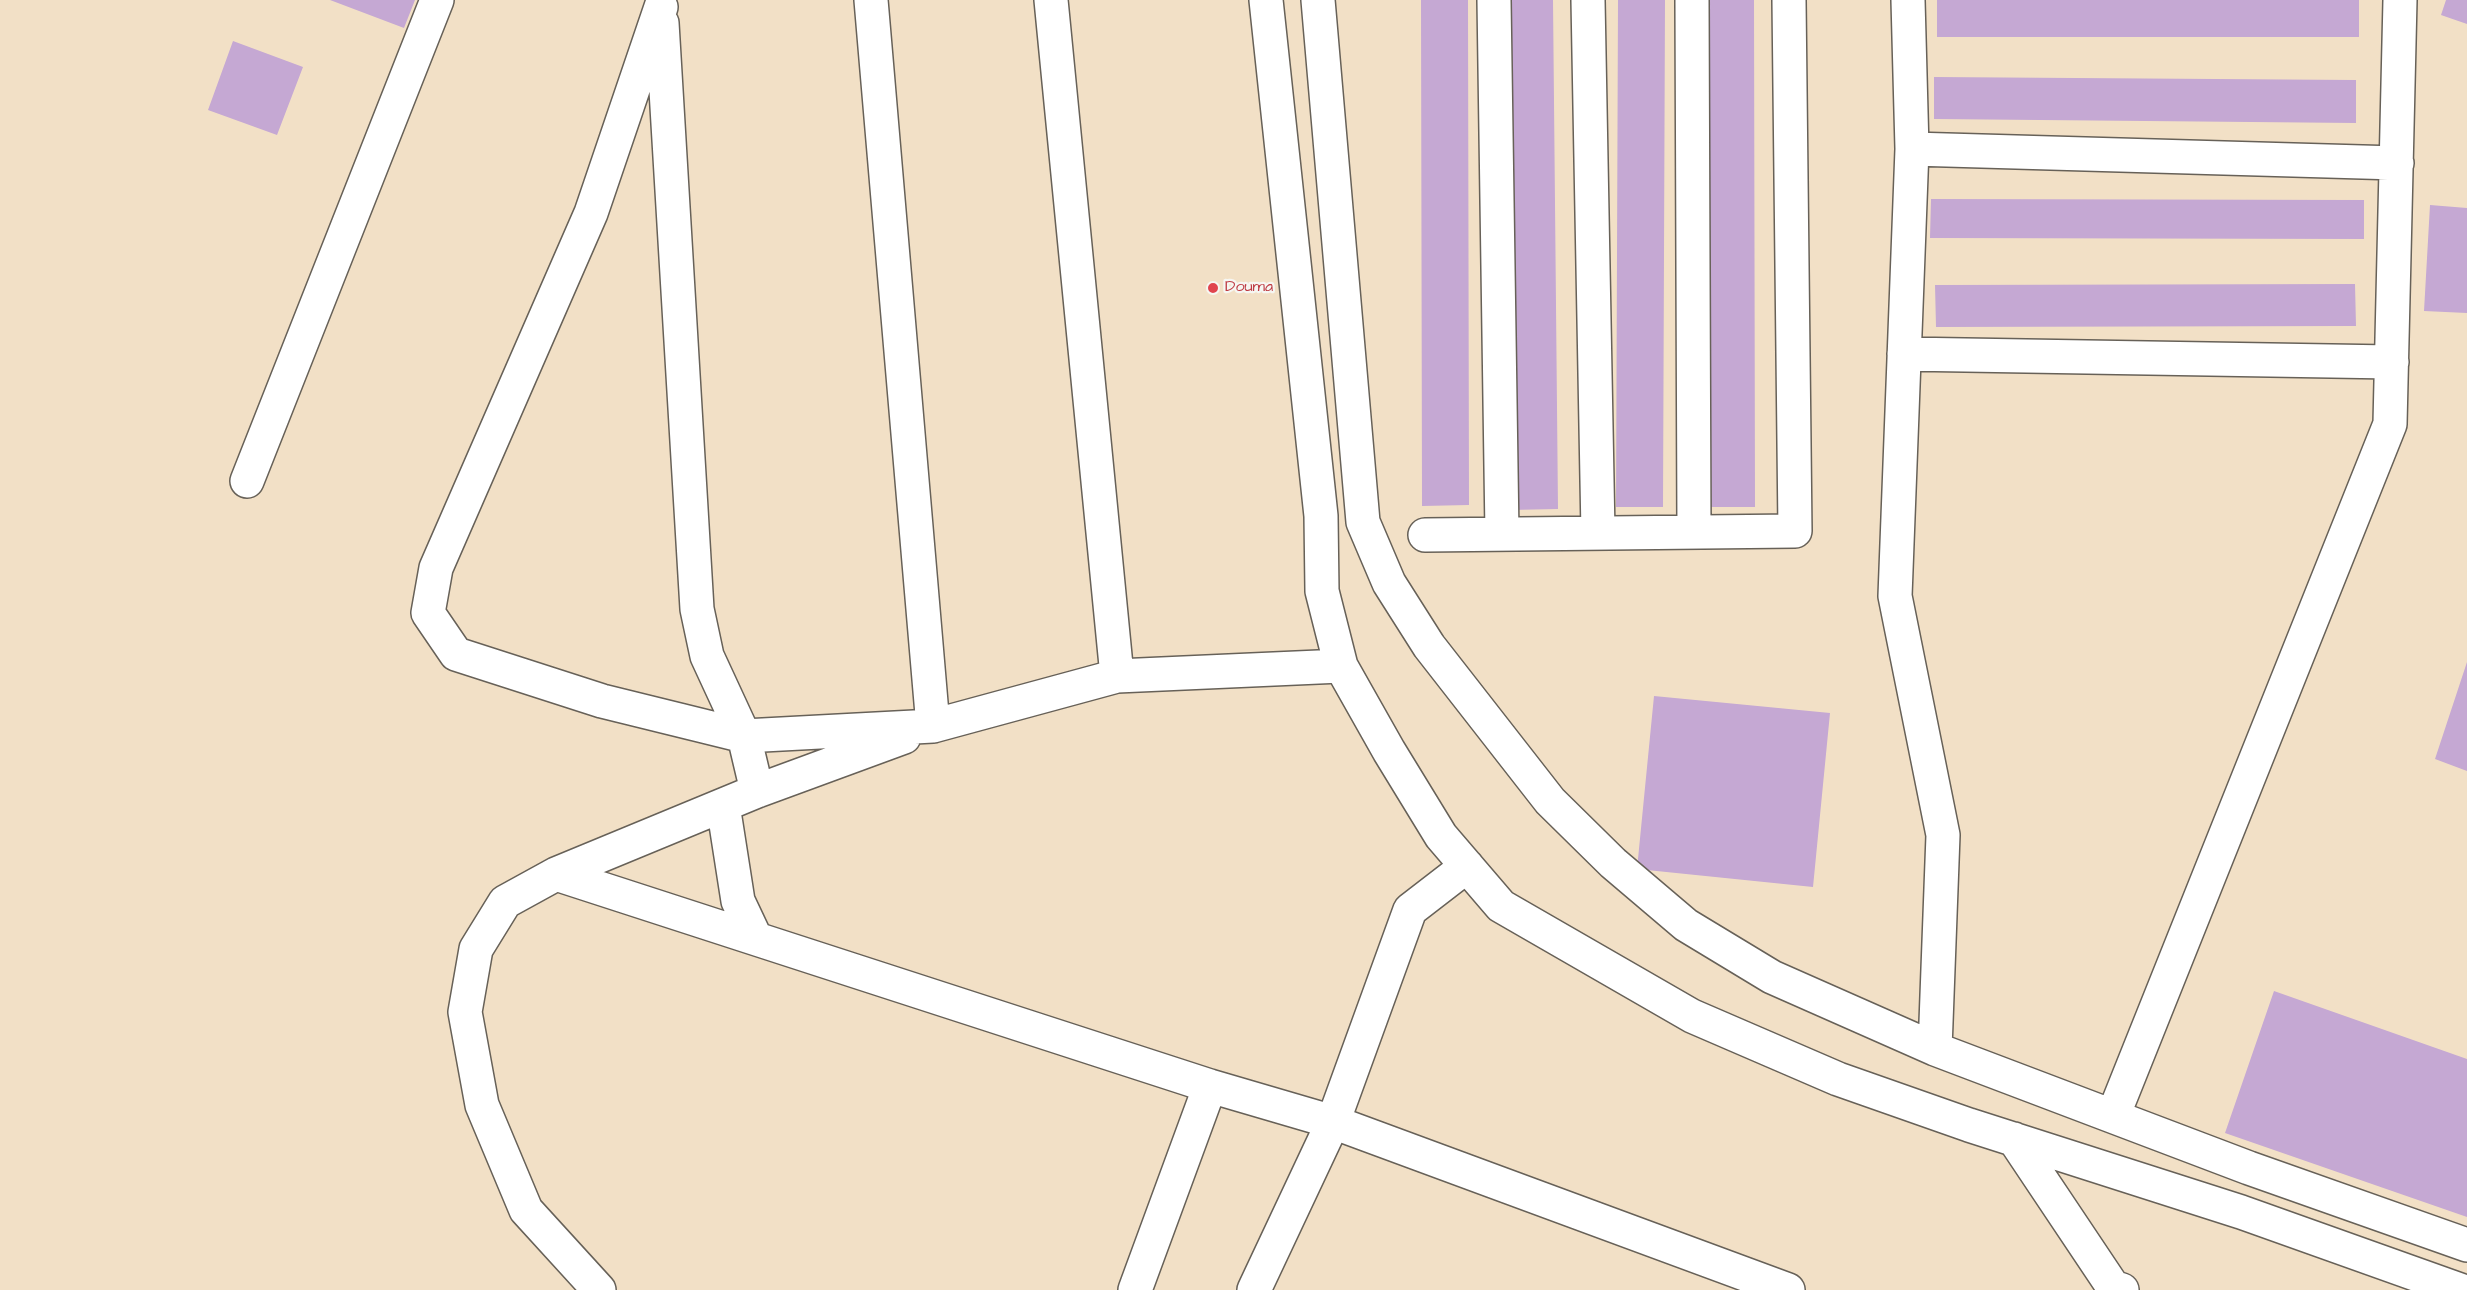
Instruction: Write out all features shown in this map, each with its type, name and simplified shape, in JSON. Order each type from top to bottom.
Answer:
[{"type":"street","points":[[247,481],[437,0]]},
{"type":"street","points":[[871,0],[933,726]]},
{"type":"street","points":[[1051,0],[1117,676]]},
{"type":"street","points":[[1266,0],[1321,516],[1322,591],[1341,666],[1441,836],[1501,906],[1692,1016],[1838,1079],[2014,1139],[2241,1212],[2460,1290]]},
{"type":"street","points":[[1318,0],[1363,522],[1389,583],[1429,646],[1550,801],[1613,863],[1686,925],[1772,977],[1935,1049],[2249,1168],[2467,1245]]},
{"type":"street","points":[[1494,0],[1502,534]]},
{"type":"street","points":[[1588,0],[1598,533]]},
{"type":"street","points":[[1692,0],[1695,532]]},
{"type":"street","points":[[1425,535],[1795,531],[1789,0]]},
{"type":"street","points":[[1908,0],[1912,149],[1894,596],[1943,835],[1935,1049]]},
{"type":"street","points":[[2113,1116],[2391,424],[2400,0]]},
{"type":"street","points":[[661,4],[591,213],[436,568],[428,613],[456,654],[602,701],[744,736],[933,726]]},
{"type":"street","points":[[661,4],[697,609],[707,656],[744,736],[757,791]]},
{"type":"street","points":[[1912,149],[2397,163]]},
{"type":"street","points":[[1904,354],[2392,362]]},
{"type":"street","points":[[599,1290],[526,1210],[482,1105],[465,1012],[476,949],[505,902],[556,874],[757,791],[933,726],[1117,676],[1341,666]]},
{"type":"street","points":[[723,805],[738,902],[755,937]]},
{"type":"street","points":[[1254,1290],[1333,1122],[1410,910],[1467,866]]},
{"type":"street","points":[[556,874],[1210,1086],[1333,1122],[1788,1290]]},
{"type":"street","points":[[1135,1290],[1210,1086]]},
{"type":"street","points":[[2014,1139],[2113,1287],[2122,1290]]},
{"type":"building","points":[[330,0],[415,0],[404,28]]},
{"type":"building","points":[[1421,0],[1468,0],[1469,505],[1422,506]]},
{"type":"building","points":[[1506,0],[1553,0],[1558,509],[1510,510]]},
{"type":"building","points":[[1618,0],[1665,0],[1663,507],[1616,507]]},
{"type":"building","points":[[1700,0],[1754,0],[1755,507],[1701,507]]},
{"type":"building","points":[[1937,0],[2359,0],[2359,37],[1937,37]]},
{"type":"building","points":[[2446,0],[2467,0],[2467,24],[2441,15]]},
{"type":"building","points":[[233,41],[303,67],[277,135],[208,110]]},
{"type":"building","points":[[1934,77],[2356,80],[2356,123],[1934,119]]},
{"type":"building","points":[[1931,199],[2364,200],[2364,239],[1930,238]]},
{"type":"building","points":[[2430,205],[2467,208],[2467,313],[2424,311]]},
{"type":"building","points":[[2355,284],[2356,326],[1936,327],[1935,285]]},
{"type":"building","points":[[2467,662],[2467,771],[2435,759]]},
{"type":"building","points":[[1654,696],[1830,713],[1813,887],[1637,869]]},
{"type":"building","points":[[2274,991],[2467,1059],[2467,1217],[2225,1133]]},
{"type":"place","name":"Douma","points":[[1213,288]]}]
